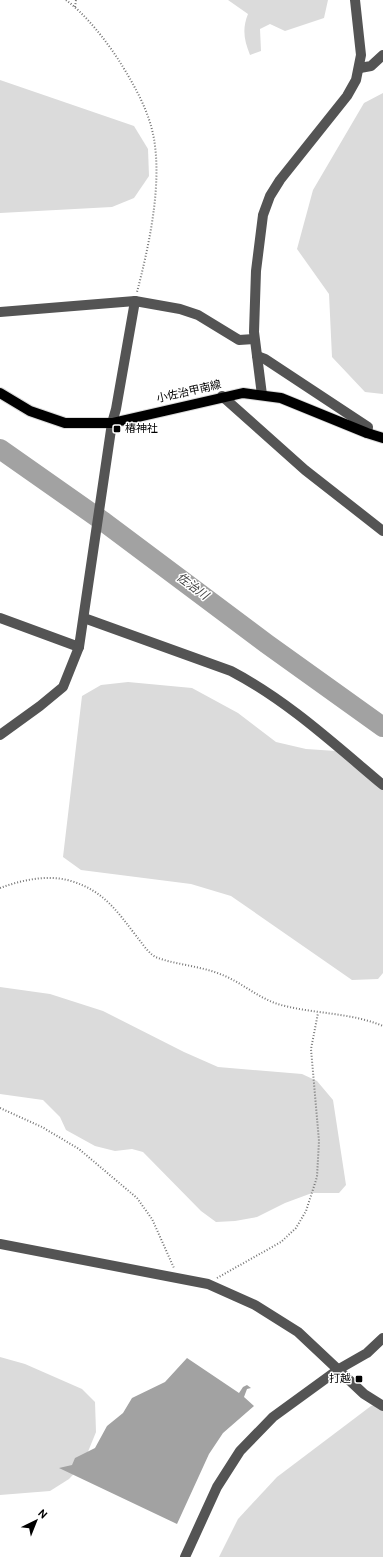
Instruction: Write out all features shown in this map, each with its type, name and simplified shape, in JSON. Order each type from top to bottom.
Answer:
[{"type":"main road","name":"小佐治甲南線","points":[[0,393],[30,411],[65,423],[112,423],[222,396],[243,393],[262,395],[281,398],[383,438]]},
{"type":"street","points":[[262,395],[254,339],[256,271],[263,215],[280,180],[347,96],[360,68],[361,50],[356,0]]},
{"type":"street","points":[[360,68],[371,66],[383,55]]},
{"type":"street","points":[[0,312],[135,301],[180,308],[198,315],[239,340],[254,339]]},
{"type":"street","points":[[0,735],[63,687],[79,647],[112,423],[116,409],[135,301]]},
{"type":"street","points":[[257,356],[265,358],[368,428],[367,433]]},
{"type":"street","points":[[222,396],[305,470],[383,531]]},
{"type":"street","points":[[0,618],[79,647]]},
{"type":"street","points":[[84,618],[231,671],[253,682],[277,698],[310,724],[383,785]]},
{"type":"street","points":[[0,1244],[208,1284],[255,1305],[298,1332],[364,1394],[383,1406]]},
{"type":"street","points":[[185,1557],[217,1487],[240,1452],[273,1417],[339,1370],[367,1353],[383,1338]]},
{"type":"path","points":[[66,0],[75,7],[110,47],[132,82],[146,112],[154,139],[156,171],[152,225],[135,301]]},
{"type":"path","points":[[75,7],[76,0]]},
{"type":"path","points":[[0,888],[19,881],[47,878],[69,880],[100,894],[115,908],[148,952],[157,958],[193,965],[221,974],[283,1006],[365,1019],[383,1026]]},
{"type":"path","points":[[208,1284],[281,1242],[296,1228],[306,1211],[317,1178],[319,1141],[311,1050],[318,1012]]},
{"type":"path","points":[[0,1108],[42,1127],[79,1150],[137,1198],[152,1219],[178,1278]]},
{"type":"shaded area","points":[[228,0],[328,0],[324,18],[285,31],[270,24],[260,29],[261,51],[250,55],[244,34],[248,14]]},
{"type":"shaded area","points":[[0,80],[134,126],[148,149],[149,176],[134,198],[112,207],[0,213]]},
{"type":"shaded area","points":[[383,93],[383,394],[365,392],[332,357],[329,294],[297,249],[313,190],[364,103]]},
{"type":"shaded area","points":[[128,682],[192,688],[238,713],[276,742],[306,749],[351,752],[373,770],[383,787],[383,973],[378,979],[352,980],[231,896],[191,884],[81,870],[63,857],[82,696],[101,685]]},
{"type":"shaded area","points":[[0,987],[50,994],[103,1011],[184,1052],[218,1067],[302,1074],[317,1081],[333,1100],[346,1185],[339,1193],[312,1193],[285,1203],[257,1217],[235,1221],[216,1222],[201,1211],[143,1152],[132,1149],[115,1151],[95,1146],[66,1130],[60,1117],[43,1100],[0,1094]]},
{"type":"shaded area","points":[[0,1357],[25,1364],[82,1389],[95,1402],[96,1432],[83,1464],[69,1479],[50,1491],[0,1495]]},
{"type":"shaded area","points":[[187,1358],[239,1393],[243,1387],[247,1385],[251,1388],[247,1389],[244,1397],[254,1406],[223,1433],[209,1454],[177,1524],[59,1468],[72,1465],[75,1458],[95,1448],[107,1426],[123,1413],[132,1398],[165,1382]]},
{"type":"shaded area","points":[[383,1402],[383,1557],[219,1557],[238,1519],[277,1477],[371,1406]]},
{"type":"waterway","name":"佐治川","points":[[0,449],[104,522],[267,644],[383,727]]},
{"type":"place","name":"椿神社","points":[[117,429]]},
{"type":"place","name":"打越","points":[[359,1379]]}]
